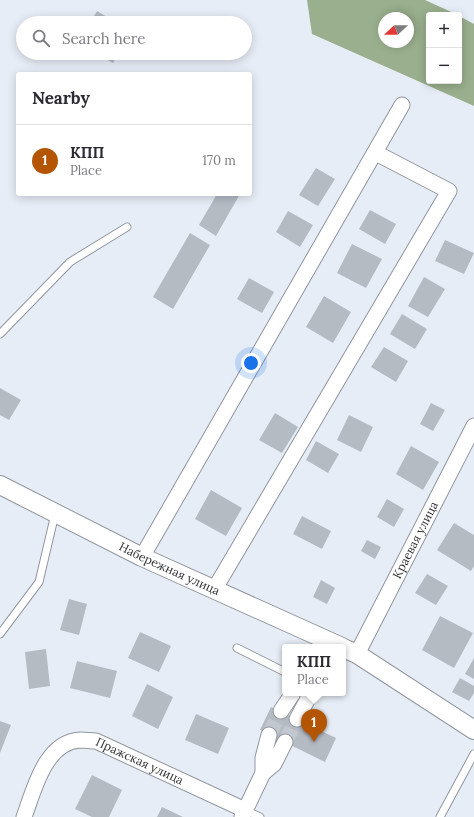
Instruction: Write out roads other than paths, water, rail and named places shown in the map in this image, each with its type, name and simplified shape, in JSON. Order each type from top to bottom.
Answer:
[{"type":"street","points":[[142,557],[376,153],[402,104]]},
{"type":"street","points":[[214,590],[449,191],[376,153]]},
{"type":"street","name":"Краевая улица","points":[[339,644],[474,426]]},
{"type":"street","name":"Набережная улица","points":[[0,485],[142,557],[331,644]]},
{"type":"street","name":"Набережная улица","points":[[346,652],[474,730]]},
{"type":"street","points":[[281,711],[291,696]]},
{"type":"street","points":[[297,719],[309,696]]},
{"type":"street","points":[[244,814],[263,773],[263,758],[269,735]]},
{"type":"street","name":"Пражская улица","points":[[24,817],[40,775],[52,755],[66,744],[80,740],[96,741],[244,814]]},
{"type":"street","points":[[263,773],[274,764],[285,742]]},
{"type":"lane","points":[[0,334],[70,262],[127,227]]},
{"type":"lane","points":[[0,634],[39,582],[55,513]]},
{"type":"lane","points":[[237,648],[282,670]]},
{"type":"lane","points":[[440,817],[474,754]]},
{"type":"lane","points":[[244,814],[260,817]]},
{"type":"tunnel","points":[[269,735],[281,711]]},
{"type":"tunnel","points":[[285,742],[297,719]]},
{"type":"place","name":"КПП","points":[[314,742]]}]
